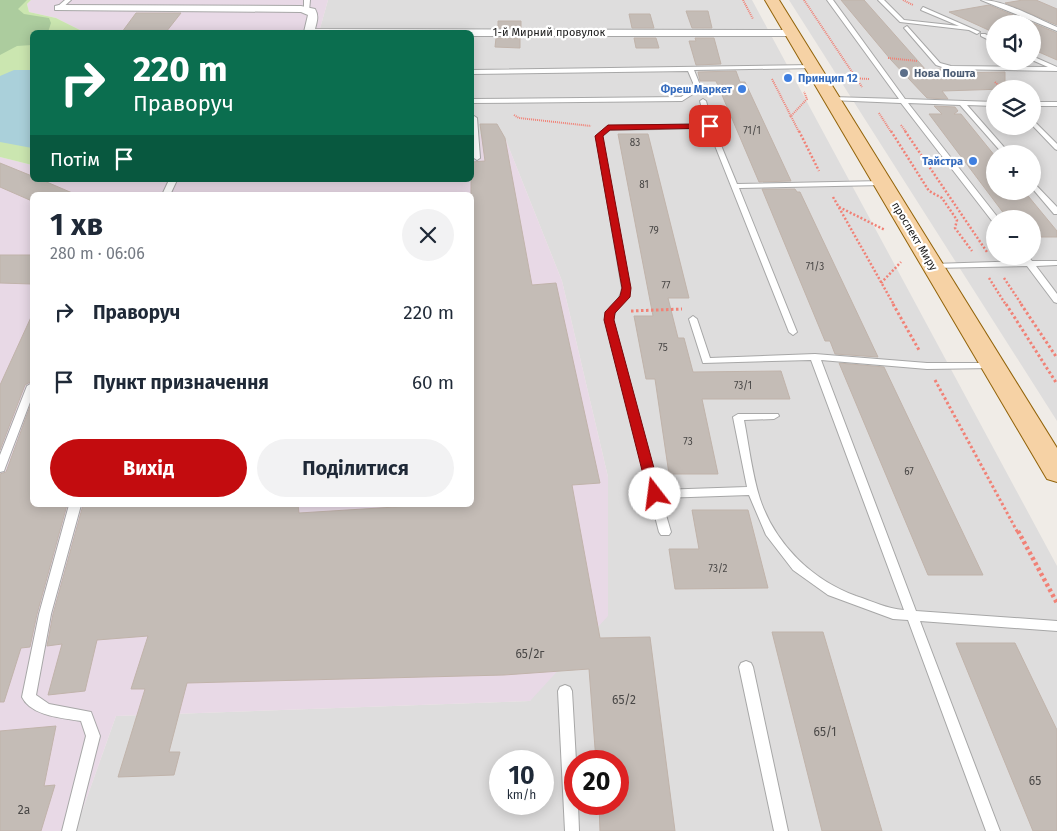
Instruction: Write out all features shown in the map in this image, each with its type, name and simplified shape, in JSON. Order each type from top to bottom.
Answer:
[{"type":"main road","name":"проспект Миру","points":[[772,0],[1057,472]]},
{"type":"street","name":"1-й Мирний провулок","points":[[60,8],[307,5],[313,14],[309,30]]},
{"type":"street","name":"1-й Мирний провулок","points":[[474,32],[792,33]]},
{"type":"lane","points":[[60,8],[68,0]]},
{"type":"lane","points":[[830,0],[903,101],[988,210]]},
{"type":"lane","points":[[882,0],[902,22],[968,28]]},
{"type":"lane","points":[[984,0],[1057,29]]},
{"type":"lane","points":[[923,9],[977,32]]},
{"type":"lane","points":[[907,28],[938,64],[950,68],[1056,69]]},
{"type":"lane","points":[[1041,62],[1056,69]]},
{"type":"lane","points":[[474,72],[813,67]]},
{"type":"lane","points":[[474,101],[682,98],[694,91],[697,85],[690,68]]},
{"type":"lane","points":[[832,99],[986,104]]},
{"type":"lane","points":[[703,101],[710,126],[793,332]]},
{"type":"lane","points":[[962,103],[999,145]]},
{"type":"lane","points":[[1041,104],[1057,104]]},
{"type":"lane","points":[[474,118],[476,158]]},
{"type":"lane","points":[[665,532],[609,320],[610,312],[625,297],[626,288],[599,136],[608,128],[710,126]]},
{"type":"lane","points":[[1041,131],[1057,148]]},
{"type":"lane","points":[[735,186],[883,184]]},
{"type":"lane","points":[[1041,193],[1057,212]]},
{"type":"lane","points":[[1041,261],[1057,263]]},
{"type":"lane","points":[[933,266],[986,265]]},
{"type":"lane","points":[[1031,265],[1057,300]]},
{"type":"lane","points":[[694,319],[706,361],[815,357],[928,366],[993,365]]},
{"type":"lane","points":[[815,357],[993,831]]},
{"type":"lane","points":[[0,468],[30,391]]},
{"type":"lane","points":[[774,416],[738,417],[755,500],[770,532],[797,568],[832,592],[893,614],[1057,626]]},
{"type":"lane","points":[[655,494],[753,490]]},
{"type":"lane","points":[[69,831],[93,736],[86,716],[46,709],[29,697],[44,614],[74,507]]},
{"type":"lane","points":[[746,667],[781,831]]},
{"type":"lane","points":[[565,691],[572,831]]},
{"type":"path","points":[[743,0],[760,33]]},
{"type":"path","points":[[804,0],[929,191],[942,198],[957,220],[955,228],[981,265],[1057,384]]},
{"type":"path","points":[[871,56],[938,64]]},
{"type":"path","points":[[777,68],[778,72],[770,75],[790,117],[1057,603]]},
{"type":"path","points":[[850,78],[869,79]]},
{"type":"path","points":[[790,117],[807,99]]},
{"type":"path","points":[[884,100],[986,249]]},
{"type":"path","points":[[492,101],[519,118],[608,128]]},
{"type":"path","points":[[838,206],[885,230]]},
{"type":"path","points":[[881,283],[901,262]]},
{"type":"path","points":[[997,265],[1057,358]]},
{"type":"path","points":[[610,312],[677,308],[688,311],[694,319]]},
{"type":"shaded area","points":[[31,0],[328,0],[320,30],[80,30],[56,18],[29,12],[27,4]]},
{"type":"shaded area","points":[[328,0],[752,0],[1057,566],[1057,831],[75,831],[116,716],[530,701],[608,477],[562,281],[505,138],[475,134],[474,132],[474,30],[320,30]]},
{"type":"shaded area","points":[[789,0],[1057,0],[1057,421]]},
{"type":"shaded area","points":[[474,132],[475,134],[505,138],[562,281],[608,477],[608,616],[530,701],[116,716],[75,831],[0,831],[0,157],[30,164],[30,182],[474,182]]},
{"type":"green space","points":[[0,0],[31,0],[27,4],[29,12],[56,18],[80,30],[30,30],[30,164],[0,157]]},
{"type":"green space","points":[[0,0],[27,0],[18,9],[24,14],[49,18],[51,23],[49,30],[30,30],[30,45],[17,46],[0,55]]},
{"type":"water","points":[[14,70],[30,70],[30,148],[0,142],[0,76]]},
{"type":"building","points":[[841,0],[864,0],[926,70],[942,69],[946,73],[1005,72],[1005,80],[986,80],[986,90],[942,91],[948,99],[927,98],[891,60]]},
{"type":"building","points":[[1036,0],[1057,9],[1057,25],[1041,18],[1041,15],[1033,15],[1005,3]]},
{"type":"building","points":[[989,5],[1013,15],[986,15],[986,29],[949,12]]},
{"type":"building","points":[[686,11],[708,11],[712,28],[692,28]]},
{"type":"building","points":[[136,13],[181,13],[168,30],[123,30]]},
{"type":"building","points":[[629,14],[650,14],[654,28],[632,28]]},
{"type":"building","points":[[498,21],[521,21],[521,28],[498,28]]},
{"type":"building","points":[[1041,26],[1057,33],[1057,60],[1041,53]]},
{"type":"building","points":[[496,38],[520,38],[520,48],[495,47]]},
{"type":"building","points":[[634,38],[656,38],[659,48],[636,48]]},
{"type":"building","points":[[695,38],[714,38],[721,64],[696,65],[689,41],[696,41]]},
{"type":"building","points":[[736,71],[740,82],[745,82],[791,181],[759,182],[716,81],[700,81],[698,72]]},
{"type":"building","points":[[934,106],[955,107],[958,111],[954,114],[961,114],[986,145],[986,190],[929,114],[942,114]]},
{"type":"building","points":[[480,124],[497,124],[505,138],[532,285],[556,283],[600,483],[572,485],[600,638],[650,637],[675,831],[600,831],[599,815],[629,815],[629,750],[595,750],[589,669],[504,675],[187,683],[169,752],[180,752],[174,775],[118,777],[145,689],[131,689],[148,636],[97,640],[85,691],[48,695],[62,644],[47,646],[53,614],[82,507],[298,507],[299,513],[395,507],[474,507],[474,192],[471,192],[471,182],[474,182],[474,162],[485,161]]},
{"type":"building","points":[[618,134],[648,134],[689,298],[668,298],[678,338],[684,338],[693,372],[781,371],[790,399],[702,399],[718,474],[669,474],[655,379],[646,379],[634,316],[653,316]]},
{"type":"building","points":[[0,163],[30,175],[30,182],[47,182],[70,192],[30,192],[30,200],[0,187]]},
{"type":"building","points":[[762,189],[795,189],[797,192],[800,192],[878,357],[835,354],[830,341],[825,341]]},
{"type":"building","points":[[994,200],[1031,200],[1040,210],[1001,210]]},
{"type":"building","points":[[1041,212],[1057,231],[1057,237],[1041,237]]},
{"type":"building","points":[[0,255],[30,255],[30,284],[0,283]]},
{"type":"building","points":[[30,319],[30,382],[25,385],[0,450],[0,385]]},
{"type":"building","points":[[839,363],[884,367],[983,575],[928,575]]},
{"type":"building","points":[[30,406],[30,507],[66,507],[37,614],[30,647],[21,648],[4,702],[0,702],[0,474],[6,472]]},
{"type":"building","points":[[692,510],[748,510],[768,588],[675,589],[669,549],[699,549]]},
{"type":"building","points":[[772,632],[823,632],[882,831],[822,831]]},
{"type":"building","points":[[956,643],[1015,643],[1057,730],[1057,831],[1033,831]]},
{"type":"building","points":[[56,726],[44,786],[55,785],[41,831],[0,831],[0,731]]},
{"type":"place","name":"Нова Пошта","points":[[904,73]]},
{"type":"place","name":"Принцип 12","points":[[788,78]]},
{"type":"place","name":"Фреш Маркет","points":[[742,89]]},
{"type":"place","name":"Тайстра","points":[[973,161]]},
{"type":"route","points":[[655,494],[609,320],[610,312],[625,297],[626,288],[599,136],[600,133],[608,128],[624,126],[710,126]]}]
